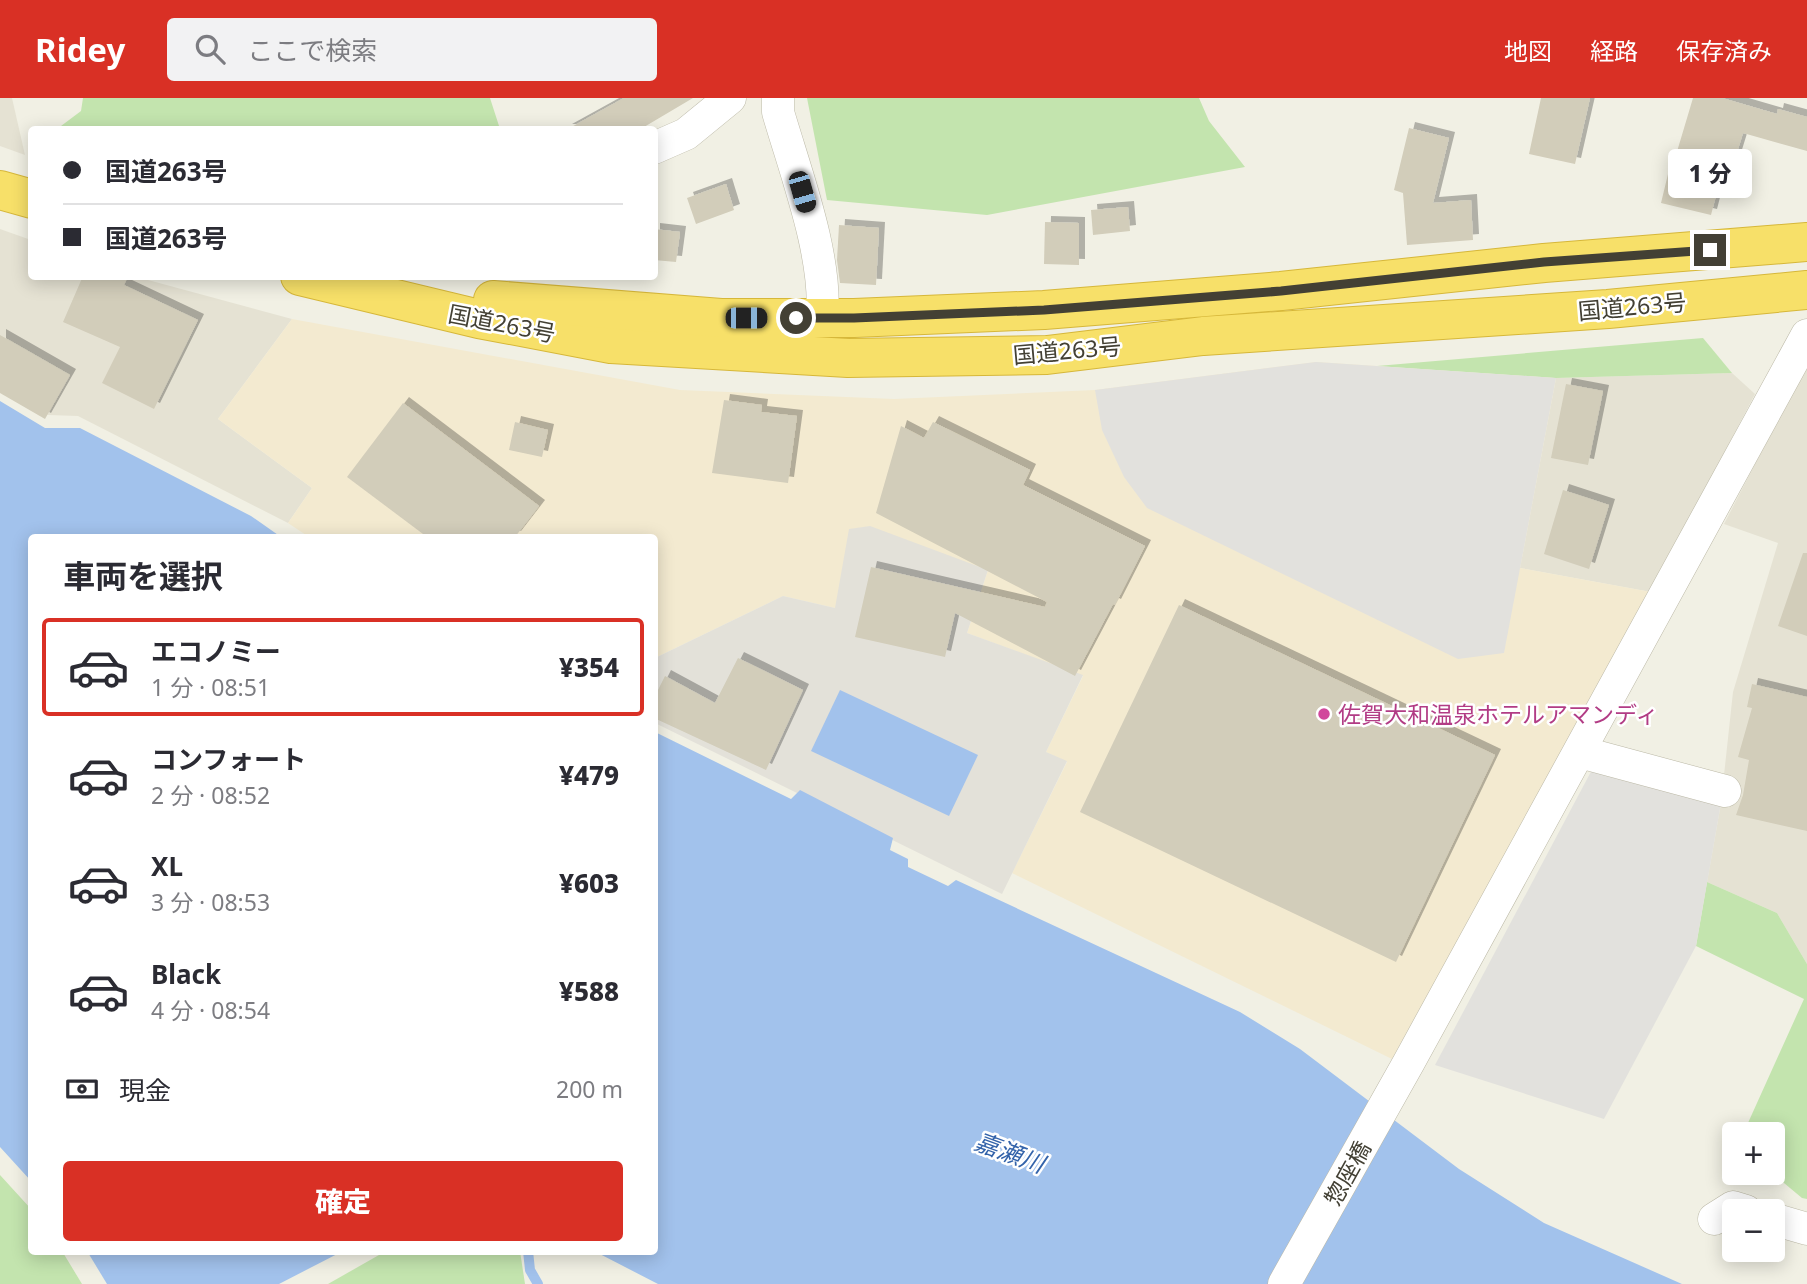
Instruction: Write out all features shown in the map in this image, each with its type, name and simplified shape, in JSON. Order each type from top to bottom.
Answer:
[{"type":"highway","points":[[0,190],[28,198]]},
{"type":"highway","name":"国道263号","points":[[315,281],[626,312],[721,318],[821,318],[1044,310],[1281,291],[1544,262],[1807,242]]},
{"type":"highway","name":"国道263号","points":[[315,281],[479,319],[611,344],[848,358],[1047,355],[1203,336],[1595,310],[1807,290]]},
{"type":"street","points":[[658,146],[686,134],[730,98]]},
{"type":"street","points":[[778,98],[778,112],[809,219],[824,295],[821,318]]},
{"type":"street","name":"惣座橋","points":[[1284,1284],[1712,511],[1799,365],[1807,335]]},
{"type":"street","points":[[1580,752],[1725,791]]},
{"type":"street","points":[[1714,1219],[1722,1214]]},
{"type":"street","points":[[1785,1223],[1807,1229]]},
{"type":"shaded area","points":[[0,98],[12,98],[25,155],[0,146]]},
{"type":"shaded area","points":[[0,229],[28,239],[28,280],[148,280],[292,319],[218,419],[312,488],[288,523],[78,416],[48,415],[0,387]]},
{"type":"shaded area","name":"佐賀大和温泉ホテルアマンディ","points":[[292,319],[680,390],[894,399],[1095,390],[1316,362],[1556,378],[1520,568],[1651,592],[1392,1059],[1012,873],[1067,762],[1046,752],[1083,676],[967,633],[988,570],[835,608],[783,596],[658,657],[658,534],[304,534],[288,523],[312,488],[218,419]]},
{"type":"shaded area","points":[[1316,362],[1556,378],[1504,653],[1458,659],[1147,508],[1124,477],[1102,430],[1095,390]]},
{"type":"shaded area","points":[[1807,364],[1807,964],[1777,913],[1707,882],[1721,803],[1733,692],[1778,543],[1724,524]]},
{"type":"shaded area","points":[[1732,373],[1755,394],[1651,592],[1520,568],[1556,378]]},
{"type":"shaded area","points":[[870,526],[988,570],[967,633],[1083,675],[1046,752],[1067,761],[1002,894],[658,724],[658,657],[783,596],[835,608],[849,529]]},
{"type":"shaded area","points":[[1594,766],[1721,803],[1696,946],[1604,1119],[1435,1065]]},
{"type":"green space","points":[[83,98],[490,98],[499,126],[61,126],[81,111]]},
{"type":"green space","points":[[807,98],[1199,98],[1209,121],[1245,167],[987,215],[827,200]]},
{"type":"green space","points":[[1703,338],[1732,373],[1556,378],[1377,366]]},
{"type":"green space","points":[[1707,882],[1777,913],[1807,964],[1807,1199],[1785,1184],[1785,1122],[1748,1122],[1804,999],[1696,946]]},
{"type":"green space","points":[[0,1175],[28,1206],[28,1255],[64,1255],[82,1284],[0,1284]]},
{"type":"green space","points":[[379,1255],[521,1255],[525,1284],[328,1284]]},
{"type":"water","points":[[0,401],[45,428],[80,428],[251,516],[277,534],[28,534],[28,1178],[0,1147]]},
{"type":"water","points":[[840,690],[978,755],[949,816],[811,751]]},
{"type":"water","name":"嘉瀬川","points":[[658,733],[791,799],[800,790],[893,838],[890,850],[908,859],[908,867],[948,886],[956,880],[1240,1012],[1300,1049],[1459,1169],[1544,1223],[1682,1284],[658,1284],[602,1255],[658,1255]]},
{"type":"water","points":[[89,1255],[335,1255],[279,1284],[107,1284]]},
{"type":"building","points":[[624,98],[693,98],[646,126],[573,126]]},
{"type":"building","points":[[1541,98],[1590,98],[1575,164],[1529,154]]},
{"type":"building","points":[[1693,98],[1722,98],[1777,114],[1778,109],[1807,117],[1807,151],[1743,133],[1729,178],[1721,176],[1711,215],[1661,203]]},
{"type":"building","points":[[1409,128],[1449,138],[1433,203],[1471,200],[1473,240],[1407,245],[1403,193],[1394,190]]},
{"type":"building","points":[[726,184],[734,210],[696,224],[687,198]]},
{"type":"building","points":[[1128,207],[1130,231],[1093,235],[1091,210]]},
{"type":"building","points":[[1045,222],[1079,223],[1079,265],[1044,264]]},
{"type":"building","points":[[839,225],[879,228],[876,285],[840,283],[837,260]]},
{"type":"building","points":[[658,229],[680,232],[676,262],[658,260]]},
{"type":"building","points":[[81,280],[126,280],[124,285],[198,320],[154,409],[102,383],[120,347],[63,322]]},
{"type":"building","points":[[0,335],[70,375],[45,419],[0,393]]},
{"type":"building","points":[[1566,384],[1603,391],[1588,465],[1551,458]]},
{"type":"building","points":[[724,400],[762,405],[761,412],[797,416],[788,483],[712,473]]},
{"type":"building","points":[[403,403],[539,506],[517,534],[423,534],[347,477]]},
{"type":"building","points":[[515,422],[548,430],[542,457],[509,450]]},
{"type":"building","points":[[933,422],[1030,470],[1023,485],[1145,546],[1075,676],[955,613],[945,657],[855,637],[871,567],[1045,607],[1047,602],[876,513],[901,426],[924,438]]},
{"type":"building","points":[[1563,490],[1609,505],[1589,569],[1544,554]]},
{"type":"building","points":[[1803,553],[1807,553],[1807,636],[1778,626]]},
{"type":"building","points":[[1179,605],[1495,755],[1396,962],[1080,812]]},
{"type":"building","points":[[738,658],[803,690],[766,770],[658,720],[658,690],[665,676],[715,703]]},
{"type":"building","points":[[1752,684],[1807,697],[1807,831],[1736,815],[1743,795],[1749,760],[1738,757],[1752,708],[1747,707]]},
{"type":"waterway","points":[[528,1255],[530,1270],[538,1284]]},
{"type":"place","name":"佐賀大和温泉ホテルアマンディ","points":[[1324,714]]},
{"type":"route","points":[[796,318],[1044,310],[1281,291],[1544,262],[1710,250]]}]
